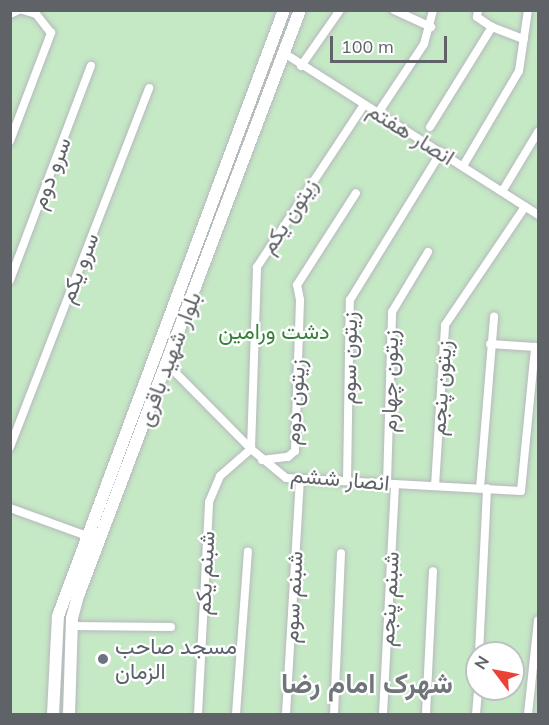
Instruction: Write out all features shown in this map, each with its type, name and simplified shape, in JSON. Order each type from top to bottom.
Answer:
[{"type":"street","points":[[10,14],[19,10]]},
{"type":"street","points":[[10,141],[49,46],[49,26],[36,14],[23,10]]},
{"type":"street","name":"بلوار شهید باقری","points":[[53,714],[58,616],[284,10]]},
{"type":"street","name":"بلوار شهید باقری","points":[[69,714],[72,626],[78,596],[300,10]]},
{"type":"street","points":[[301,66],[340,10]]},
{"type":"street","points":[[394,10],[430,27]]},
{"type":"street","points":[[378,113],[430,27],[433,10]]},
{"type":"street","points":[[478,10],[477,17],[492,27],[524,39]]},
{"type":"street","points":[[464,166],[519,71],[528,10]]},
{"type":"street","points":[[430,127],[492,27]]},
{"type":"street","name":"انصار هفتم","points":[[284,53],[301,66],[503,190],[538,215]]},
{"type":"street","name":"سرو دوم","points":[[10,280],[91,66]]},
{"type":"street","name":"سرو یکم","points":[[10,447],[149,88]]},
{"type":"street","name":"زیتون یکم","points":[[251,449],[257,267],[364,105]]},
{"type":"street","points":[[503,190],[538,132]]},
{"type":"street","name":"زیتون سوم","points":[[347,481],[350,300],[441,152]]},
{"type":"street","name":"زیتون دوم","points":[[262,460],[288,457],[295,451],[300,300],[297,285],[356,193]]},
{"type":"street","name":"زیتون پنجم","points":[[435,486],[445,325],[525,207]]},
{"type":"street","name":"زیتون چهارم","points":[[391,484],[392,312],[428,252]]},
{"type":"street","points":[[479,641],[490,344],[494,317]]},
{"type":"street","name":"انصار ششم","points":[[167,364],[262,460],[286,478],[521,491],[535,347],[490,344]]},
{"type":"street","points":[[154,357],[167,364]]},
{"type":"street","name":"شبنم یکم","points":[[198,714],[209,502],[220,476],[251,449]]},
{"type":"street","name":"شبنم سوم","points":[[286,714],[300,479]]},
{"type":"street","name":"شبنم پنجم","points":[[383,714],[391,484]]},
{"type":"street","points":[[10,508],[87,536]]},
{"type":"street","points":[[237,714],[248,551]]},
{"type":"street","points":[[334,714],[341,553]]},
{"type":"street","points":[[426,714],[433,571]]},
{"type":"street","points":[[528,714],[538,621]]},
{"type":"street","points":[[72,626],[171,627]]},
{"type":"green space","name":"دشت ورامین","points":[[10,11],[538,11],[538,714],[11,714]]},
{"type":"place","name":"مسجد صاحب الزمان","points":[[103,659]]},
{"type":"district","name":"شهرک امام رضا","points":[[367,683]]}]
